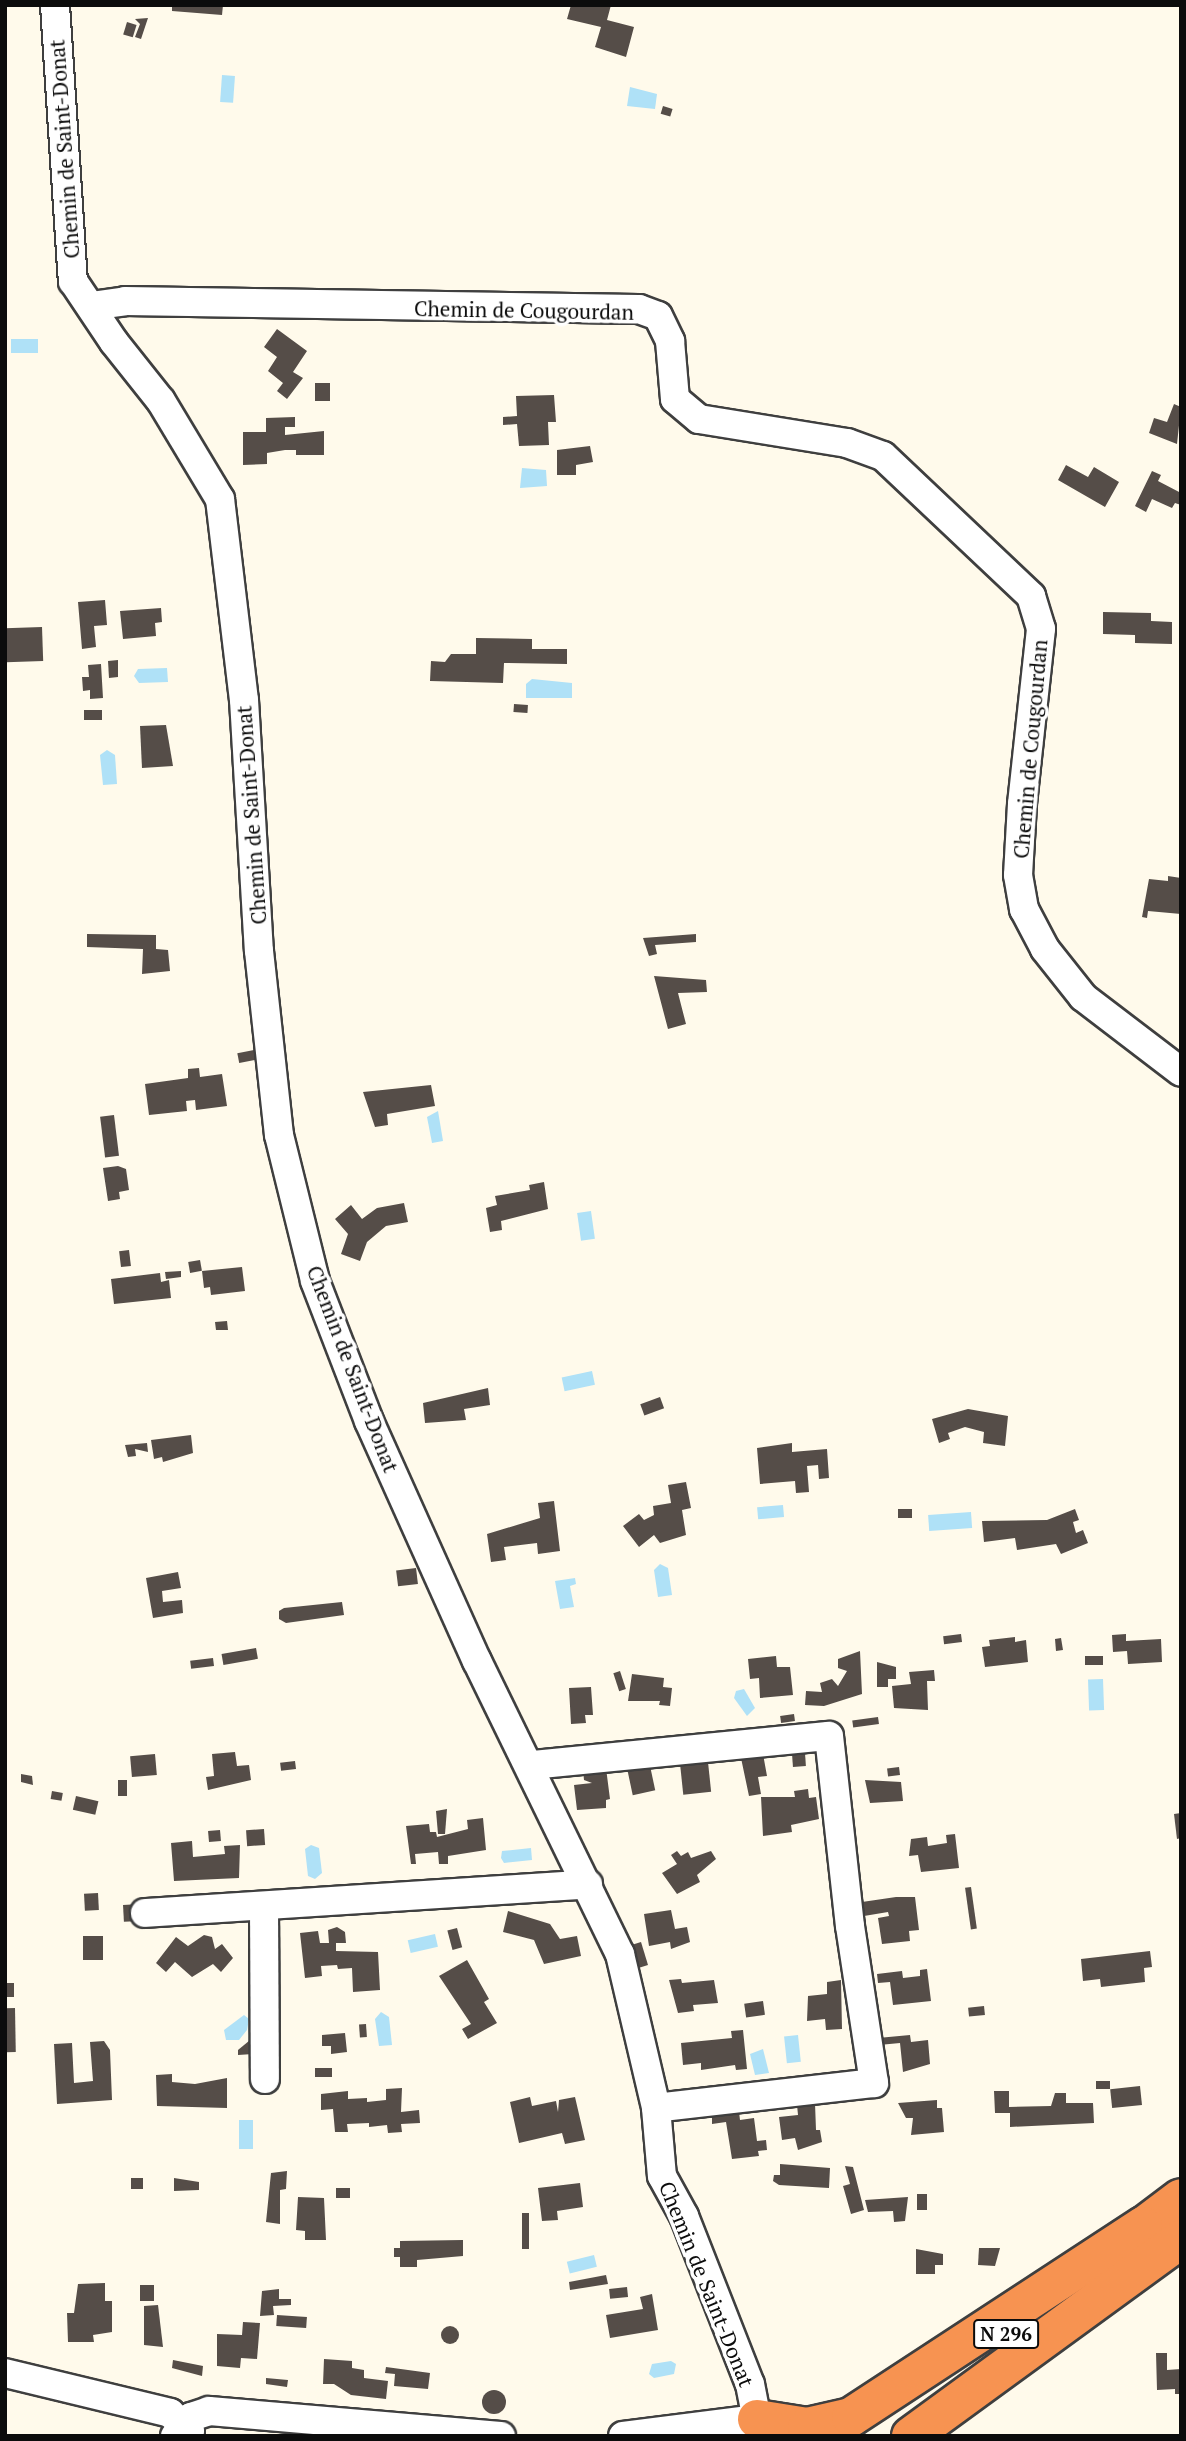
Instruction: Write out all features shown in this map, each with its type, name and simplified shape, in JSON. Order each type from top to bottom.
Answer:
[{"type":"highway","name":"N 296","points":[[865,2436],[1040,2309],[1181,2198]]},
{"type":"highway","points":[[761,2427],[807,2427],[851,2417],[1143,2226]]},
{"type":"highway","points":[[933,2436],[1181,2241]]},
{"type":"highway","name":"N 296","points":[[911,2436],[1181,2241]]},
{"type":"street","name":"Chemin de Saint-Donat","points":[[55,5],[73,281],[161,401],[220,499],[244,700],[260,951],[279,1135],[315,1281],[375,1434],[477,1661],[531,1765],[620,1954],[656,2108],[663,2176],[684,2216],[750,2385],[761,2427]]},
{"type":"street","name":"Chemin de Cougourdan","points":[[91,306],[125,301],[639,309],[658,316],[670,341],[675,399],[699,419],[847,443],[883,456],[1031,596],[1041,629],[1022,804],[1018,874],[1024,909],[1045,949],[1083,997],[1181,1072]]},
{"type":"street","points":[[531,1765],[829,1736],[849,1926],[874,2083],[656,2108]]},
{"type":"street","points":[[145,1913],[588,1884]]},
{"type":"street","points":[[264,1907],[265,2079]]},
{"type":"street","points":[[5,2373],[135,2408],[170,2413],[178,2432],[209,2411],[500,2436]]},
{"type":"street","points":[[622,2436],[761,2427]]},
{"type":"water","points":[[222,75],[235,76],[233,103],[220,102]]},
{"type":"water","points":[[630,87],[657,94],[655,109],[627,106]]},
{"type":"water","points":[[11,339],[38,339],[38,353],[11,353]]},
{"type":"water","points":[[522,468],[546,470],[547,486],[520,488]]},
{"type":"water","points":[[167,668],[168,682],[139,683],[134,676],[138,669]]},
{"type":"water","points":[[532,679],[572,683],[572,698],[526,698],[526,684]]},
{"type":"water","points":[[107,750],[115,755],[117,784],[103,785],[100,755]]},
{"type":"water","points":[[438,1111],[443,1141],[432,1143],[427,1117]]},
{"type":"water","points":[[591,1211],[595,1239],[581,1241],[577,1213]]},
{"type":"water","points":[[592,1371],[595,1385],[565,1391],[562,1377]]},
{"type":"water","points":[[783,1505],[784,1517],[758,1519],[757,1507]]},
{"type":"water","points":[[971,1512],[972,1528],[929,1531],[928,1515]]},
{"type":"water","points":[[660,1564],[668,1568],[672,1595],[658,1597],[654,1570]]},
{"type":"water","points":[[575,1578],[576,1584],[570,1586],[574,1607],[560,1609],[555,1581]]},
{"type":"water","points":[[1103,1679],[1104,1710],[1089,1711],[1088,1680]]},
{"type":"water","points":[[744,1689],[755,1708],[747,1716],[734,1698],[736,1691]]},
{"type":"water","points":[[311,1845],[319,1848],[322,1873],[315,1879],[308,1876],[305,1849]]},
{"type":"water","points":[[531,1848],[532,1860],[504,1863],[501,1858],[502,1851]]},
{"type":"water","points":[[435,1934],[438,1947],[411,1953],[408,1940]]},
{"type":"water","points":[[381,2012],[389,2017],[392,2045],[379,2046],[375,2019]]},
{"type":"water","points":[[244,2015],[249,2019],[247,2030],[239,2040],[226,2040],[224,2030]]},
{"type":"water","points":[[798,2035],[801,2062],[787,2063],[784,2036]]},
{"type":"water","points":[[763,2049],[769,2073],[755,2075],[750,2054]]},
{"type":"water","points":[[239,2120],[253,2120],[253,2149],[239,2149]]},
{"type":"water","points":[[594,2255],[597,2267],[570,2273],[567,2262]]},
{"type":"water","points":[[671,2361],[676,2364],[674,2374],[654,2378],[649,2374],[652,2364]]},
{"type":"building","points":[[172,5],[223,5],[222,15],[172,11]]},
{"type":"building","points":[[571,5],[611,5],[607,20],[634,27],[626,57],[595,47],[601,27],[567,19]]},
{"type":"building","points":[[148,18],[141,39],[135,37],[140,24],[135,19]]},
{"type":"building","points":[[127,22],[137,25],[133,37],[123,34]]},
{"type":"building","points":[[663,106],[673,109],[670,117],[661,114]]},
{"type":"building","points":[[277,329],[307,351],[293,372],[303,378],[287,399],[277,391],[283,383],[268,371],[277,357],[264,347]]},
{"type":"building","points":[[315,383],[330,383],[330,401],[315,401]]},
{"type":"building","points":[[554,395],[556,422],[548,422],[549,445],[519,446],[517,424],[503,425],[503,417],[517,416],[516,396]]},
{"type":"building","points":[[1174,404],[1181,407],[1177,444],[1149,433],[1154,418],[1167,422]]},
{"type":"building","points":[[295,417],[295,427],[285,427],[285,435],[324,431],[324,455],[296,455],[296,450],[285,450],[267,453],[267,464],[243,465],[243,432],[266,432],[266,418]]},
{"type":"building","points":[[590,446],[593,462],[576,465],[576,475],[557,475],[557,450]]},
{"type":"building","points":[[1066,465],[1088,477],[1094,467],[1119,482],[1105,507],[1058,480]]},
{"type":"building","points":[[1152,471],[1161,475],[1158,481],[1181,493],[1181,505],[1175,503],[1172,508],[1152,499],[1146,512],[1135,506]]},
{"type":"building","points":[[105,600],[107,625],[94,626],[96,647],[82,649],[78,602]]},
{"type":"building","points":[[161,608],[162,622],[155,623],[156,636],[123,639],[120,611]]},
{"type":"building","points":[[1103,612],[1151,613],[1151,621],[1172,622],[1172,644],[1135,643],[1135,635],[1103,634]]},
{"type":"building","points":[[42,627],[43,661],[6,662],[5,628]]},
{"type":"building","points":[[476,638],[532,639],[532,649],[567,649],[567,664],[504,663],[503,683],[430,681],[431,661],[445,662],[451,654],[476,654]]},
{"type":"building","points":[[118,660],[118,677],[109,678],[108,661]]},
{"type":"building","points":[[101,664],[103,698],[90,699],[90,690],[83,691],[82,677],[89,677],[88,665]]},
{"type":"building","points":[[514,704],[528,705],[527,713],[513,712]]},
{"type":"building","points":[[84,710],[102,710],[102,720],[84,720]]},
{"type":"building","points":[[166,725],[173,766],[142,768],[140,726]]},
{"type":"building","points":[[1168,876],[1181,878],[1181,914],[1148,911],[1147,918],[1142,917],[1149,879],[1168,881]]},
{"type":"building","points":[[87,934],[156,935],[156,949],[168,950],[170,971],[142,974],[143,949],[87,947]]},
{"type":"building","points":[[696,934],[696,942],[655,945],[657,954],[649,956],[643,938]]},
{"type":"building","points":[[654,976],[706,980],[707,992],[678,993],[686,1024],[668,1029]]},
{"type":"building","points":[[254,1050],[256,1060],[239,1063],[237,1053]]},
{"type":"building","points":[[199,1068],[200,1077],[222,1074],[227,1106],[196,1110],[195,1100],[186,1101],[187,1111],[149,1115],[145,1084],[188,1078],[188,1069]]},
{"type":"building","points":[[431,1085],[435,1106],[387,1114],[388,1125],[375,1127],[363,1092]]},
{"type":"building","points":[[114,1115],[119,1156],[105,1157],[100,1117]]},
{"type":"building","points":[[118,1166],[126,1169],[129,1190],[119,1192],[120,1199],[108,1201],[103,1168]]},
{"type":"building","points":[[544,1182],[548,1209],[501,1221],[502,1230],[490,1232],[486,1208],[497,1205],[495,1196],[530,1190],[529,1185]]},
{"type":"building","points":[[404,1203],[408,1222],[386,1226],[367,1242],[360,1261],[341,1254],[348,1234],[335,1219],[351,1205],[362,1219],[377,1208]]},
{"type":"building","points":[[129,1250],[131,1266],[121,1267],[119,1251]]},
{"type":"building","points":[[200,1260],[202,1271],[190,1273],[188,1262]]},
{"type":"building","points":[[242,1267],[245,1291],[211,1295],[210,1287],[204,1288],[202,1271]]},
{"type":"building","points":[[181,1271],[181,1277],[166,1279],[165,1272]]},
{"type":"building","points":[[160,1273],[161,1282],[169,1280],[171,1298],[114,1304],[111,1279]]},
{"type":"building","points":[[227,1321],[228,1330],[216,1330],[215,1322]]},
{"type":"building","points":[[488,1388],[490,1405],[464,1409],[466,1420],[425,1423],[423,1403]]},
{"type":"building","points":[[660,1397],[664,1408],[644,1415],[640,1404]]},
{"type":"building","points":[[968,1409],[1008,1416],[1005,1446],[983,1443],[984,1432],[965,1427],[948,1433],[950,1439],[939,1443],[932,1419]]},
{"type":"building","points":[[191,1435],[193,1453],[163,1462],[162,1457],[154,1459],[151,1440]]},
{"type":"building","points":[[147,1443],[148,1452],[135,1449],[136,1456],[128,1457],[125,1445]]},
{"type":"building","points":[[792,1443],[792,1452],[827,1449],[829,1478],[819,1479],[818,1465],[807,1466],[809,1492],[796,1493],[795,1481],[760,1484],[757,1448]]},
{"type":"building","points":[[686,1482],[691,1508],[682,1510],[686,1535],[660,1543],[654,1535],[639,1547],[623,1526],[639,1514],[644,1520],[654,1515],[653,1506],[671,1503],[668,1485]]},
{"type":"building","points":[[554,1501],[560,1551],[538,1554],[537,1543],[504,1547],[506,1560],[491,1562],[487,1534],[540,1518],[538,1503]]},
{"type":"building","points":[[898,1509],[912,1509],[912,1518],[898,1518]]},
{"type":"building","points":[[1075,1509],[1079,1520],[1073,1522],[1076,1533],[1083,1530],[1088,1543],[1061,1554],[1056,1544],[1017,1550],[1015,1538],[984,1542],[982,1521],[1047,1520]]},
{"type":"building","points":[[416,1568],[418,1584],[398,1586],[396,1570]]},
{"type":"building","points":[[178,1572],[181,1588],[162,1591],[163,1602],[182,1600],[183,1613],[153,1618],[146,1578]]},
{"type":"building","points":[[342,1602],[344,1615],[286,1623],[279,1619],[279,1611],[284,1608]]},
{"type":"building","points":[[961,1634],[962,1642],[944,1644],[943,1636]]},
{"type":"building","points":[[1126,1634],[1126,1641],[1161,1639],[1162,1662],[1128,1664],[1127,1651],[1113,1652],[1112,1635]]},
{"type":"building","points":[[1015,1637],[1015,1642],[1026,1640],[1028,1662],[985,1667],[982,1647],[990,1646],[989,1640]]},
{"type":"building","points":[[1061,1638],[1063,1650],[1056,1651],[1055,1639]]},
{"type":"building","points":[[256,1648],[258,1659],[223,1665],[222,1654]]},
{"type":"building","points":[[860,1651],[862,1694],[824,1706],[805,1705],[806,1691],[822,1692],[820,1683],[832,1679],[838,1686],[847,1671],[838,1668],[838,1659]]},
{"type":"building","points":[[776,1656],[777,1667],[790,1667],[793,1695],[760,1698],[759,1678],[750,1679],[748,1659]]},
{"type":"building","points":[[1085,1656],[1103,1656],[1103,1665],[1085,1665]]},
{"type":"building","points":[[213,1658],[214,1666],[191,1669],[190,1661]]},
{"type":"building","points":[[877,1662],[896,1667],[896,1679],[888,1679],[888,1687],[877,1687]]},
{"type":"building","points":[[934,1670],[935,1681],[927,1681],[928,1710],[894,1708],[892,1686],[911,1684],[909,1672]]},
{"type":"building","points":[[620,1671],[626,1689],[619,1691],[613,1673]]},
{"type":"building","points":[[632,1674],[664,1678],[663,1687],[672,1688],[670,1706],[659,1705],[660,1701],[628,1701]]},
{"type":"building","points":[[591,1687],[593,1715],[585,1715],[586,1723],[571,1724],[569,1688]]},
{"type":"building","points":[[794,1714],[795,1721],[781,1723],[780,1716]]},
{"type":"building","points":[[878,1717],[879,1724],[853,1728],[852,1721]]},
{"type":"building","points":[[235,1752],[237,1766],[249,1765],[251,1780],[208,1790],[206,1777],[214,1776],[212,1754]]},
{"type":"building","points":[[805,1753],[806,1766],[793,1767],[792,1754]]},
{"type":"building","points":[[155,1754],[157,1775],[132,1777],[130,1756]]},
{"type":"building","points":[[763,1754],[767,1776],[758,1777],[761,1794],[749,1796],[741,1758]]},
{"type":"building","points":[[295,1761],[296,1769],[281,1771],[280,1763]]},
{"type":"building","points":[[649,1761],[655,1790],[633,1795],[627,1766]]},
{"type":"building","points":[[708,1762],[711,1792],[683,1795],[680,1765]]},
{"type":"building","points":[[899,1767],[900,1775],[888,1776],[887,1768]]},
{"type":"building","points":[[606,1768],[610,1799],[606,1800],[606,1808],[577,1810],[574,1785],[592,1783],[584,1780],[583,1770]]},
{"type":"building","points":[[21,1774],[32,1776],[33,1785],[21,1782]]},
{"type":"building","points":[[118,1780],[127,1780],[127,1796],[118,1796]]},
{"type":"building","points":[[865,1780],[901,1782],[903,1801],[870,1803]]},
{"type":"building","points":[[808,1789],[809,1798],[816,1797],[819,1819],[791,1825],[792,1832],[763,1836],[761,1797],[795,1797],[794,1791]]},
{"type":"building","points":[[52,1791],[63,1793],[61,1801],[51,1799]]},
{"type":"building","points":[[76,1796],[98,1801],[95,1815],[73,1810]]},
{"type":"building","points":[[447,1809],[445,1834],[438,1834],[436,1811]]},
{"type":"building","points":[[1181,1813],[1181,1838],[1177,1839],[1174,1814]]},
{"type":"building","points":[[483,1818],[486,1850],[448,1856],[448,1864],[439,1864],[438,1852],[415,1854],[416,1864],[411,1864],[406,1826],[429,1824],[430,1832],[436,1832],[437,1837],[468,1829],[467,1820]]},
{"type":"building","points":[[264,1829],[265,1845],[247,1846],[246,1830]]},
{"type":"building","points":[[220,1830],[221,1841],[209,1842],[208,1831]]},
{"type":"building","points":[[955,1834],[959,1868],[921,1872],[918,1855],[909,1856],[911,1839],[927,1837],[928,1846],[947,1843],[946,1835]]},
{"type":"building","points":[[192,1841],[193,1857],[225,1854],[224,1846],[240,1845],[239,1878],[174,1881],[171,1843]]},
{"type":"building","points":[[677,1851],[681,1856],[688,1852],[691,1858],[711,1851],[716,1859],[697,1875],[700,1882],[677,1894],[662,1873],[677,1864],[671,1855]]},
{"type":"building","points":[[971,1887],[977,1929],[971,1929],[965,1888]]},
{"type":"building","points":[[98,1893],[99,1910],[85,1911],[84,1894]]},
{"type":"building","points":[[915,1897],[919,1930],[909,1931],[910,1941],[882,1944],[878,1918],[889,1916],[888,1912],[864,1916],[862,1902]]},
{"type":"building","points":[[140,1904],[141,1921],[124,1922],[123,1905]]},
{"type":"building","points":[[671,1910],[675,1929],[687,1927],[690,1942],[671,1949],[670,1942],[649,1946],[644,1914]]},
{"type":"building","points":[[508,1911],[550,1924],[560,1939],[577,1936],[581,1956],[544,1964],[534,1940],[503,1932]]},
{"type":"building","points":[[337,1927],[345,1932],[346,1943],[336,1943],[336,1951],[378,1952],[380,1990],[353,1992],[352,1968],[338,1969],[337,1965],[321,1966],[322,1976],[305,1978],[300,1933],[318,1931],[320,1943],[329,1943],[328,1930]]},
{"type":"building","points":[[457,1928],[462,1947],[453,1950],[447,1931]]},
{"type":"building","points":[[204,1935],[212,1937],[215,1949],[222,1944],[233,1958],[221,1972],[213,1964],[192,1977],[175,1962],[166,1972],[156,1963],[176,1937],[188,1946]]},
{"type":"building","points":[[83,1936],[103,1936],[103,1960],[83,1960]]},
{"type":"building","points":[[641,1942],[648,1965],[638,1968],[631,1945]]},
{"type":"building","points":[[1150,1951],[1152,1967],[1144,1968],[1145,1982],[1101,1987],[1100,1979],[1083,1981],[1081,1959]]},
{"type":"building","points":[[467,1960],[489,1999],[484,2002],[497,2023],[468,2039],[462,2029],[471,2024],[439,1976]]},
{"type":"building","points":[[927,1969],[931,2001],[893,2005],[890,1982],[878,1983],[877,1974],[902,1971],[903,1978],[920,1976],[920,1970]]},
{"type":"building","points":[[681,1979],[682,1983],[714,1980],[718,2003],[693,2005],[694,2011],[678,2013],[669,1980]]},
{"type":"building","points":[[841,1980],[842,2029],[826,2030],[825,2019],[807,2021],[808,1996],[827,1994],[827,1982]]},
{"type":"building","points":[[5,1983],[14,1983],[14,1997],[5,1997]]},
{"type":"building","points":[[763,2001],[765,2015],[746,2018],[744,2004]]},
{"type":"building","points":[[984,2006],[985,2015],[969,2017],[968,2008]]},
{"type":"building","points":[[5,2008],[15,2008],[16,2052],[6,2052]]},
{"type":"building","points":[[359,2024],[366,2024],[367,2037],[360,2037]]},
{"type":"building","points":[[743,2030],[747,2069],[736,2070],[735,2065],[701,2070],[701,2063],[683,2065],[681,2043],[732,2038],[731,2031]]},
{"type":"building","points":[[345,2033],[347,2052],[331,2054],[331,2046],[322,2046],[322,2035]]},
{"type":"building","points":[[910,2035],[911,2042],[928,2040],[930,2064],[903,2072],[900,2043],[879,2045],[878,2038]]},
{"type":"building","points":[[255,2036],[253,2054],[238,2055],[238,2050]]},
{"type":"building","points":[[104,2041],[110,2050],[112,2100],[57,2104],[54,2044],[72,2043],[74,2083],[93,2081],[90,2042]]},
{"type":"building","points":[[315,2068],[332,2068],[332,2077],[315,2077]]},
{"type":"building","points":[[172,2074],[172,2082],[195,2084],[227,2078],[227,2108],[157,2106],[156,2075]]},
{"type":"building","points":[[1096,2081],[1110,2081],[1110,2089],[1096,2089]]},
{"type":"building","points":[[1140,2086],[1142,2105],[1112,2108],[1110,2089]]},
{"type":"building","points":[[402,2088],[401,2112],[419,2110],[420,2123],[401,2124],[402,2132],[388,2133],[387,2125],[369,2127],[369,2123],[347,2124],[348,2132],[335,2132],[333,2109],[321,2110],[321,2094],[348,2091],[348,2099],[367,2098],[367,2102],[386,2100],[386,2089]]},
{"type":"building","points":[[994,2091],[1009,2091],[1009,2107],[1051,2106],[1055,2093],[1066,2093],[1066,2103],[1093,2103],[1094,2123],[1010,2127],[1010,2113],[995,2113]]},
{"type":"building","points":[[530,2097],[532,2106],[556,2101],[558,2112],[559,2100],[575,2097],[585,2140],[565,2144],[562,2133],[519,2143],[510,2102]]},
{"type":"building","points":[[937,2100],[937,2108],[942,2108],[944,2132],[911,2135],[913,2118],[906,2118],[898,2103]]},
{"type":"building","points":[[815,2103],[816,2130],[820,2130],[822,2142],[798,2150],[795,2138],[782,2140],[779,2117],[798,2115],[797,2105]]},
{"type":"building","points":[[739,2112],[740,2120],[754,2118],[757,2141],[766,2140],[767,2150],[758,2151],[759,2156],[732,2159],[726,2122],[712,2124],[712,2116]]},
{"type":"building","points":[[780,2164],[830,2168],[829,2188],[779,2185],[773,2181],[774,2175],[780,2175]]},
{"type":"building","points":[[845,2166],[853,2167],[864,2210],[851,2214],[843,2186],[850,2184]]},
{"type":"building","points":[[287,2171],[286,2189],[280,2190],[280,2224],[266,2222],[271,2173]]},
{"type":"building","points":[[131,2178],[143,2178],[143,2189],[131,2189]]},
{"type":"building","points":[[174,2178],[199,2182],[199,2190],[174,2191]]},
{"type":"building","points":[[580,2183],[583,2207],[557,2211],[558,2220],[542,2221],[538,2188]]},
{"type":"building","points":[[336,2188],[350,2188],[350,2198],[336,2198]]},
{"type":"building","points":[[917,2194],[927,2194],[927,2210],[917,2210]]},
{"type":"building","points":[[298,2197],[324,2198],[326,2240],[305,2240],[305,2231],[296,2230]]},
{"type":"building","points":[[908,2197],[905,2221],[894,2222],[893,2211],[868,2212],[865,2200]]},
{"type":"building","points":[[522,2213],[529,2213],[529,2249],[522,2249]]},
{"type":"building","points":[[463,2240],[463,2256],[417,2260],[417,2267],[400,2267],[400,2257],[394,2257],[394,2248],[400,2248],[400,2241]]},
{"type":"building","points":[[979,2248],[1000,2248],[995,2266],[978,2265]]},
{"type":"building","points":[[916,2249],[943,2254],[943,2265],[935,2265],[935,2274],[916,2274]]},
{"type":"building","points":[[606,2275],[608,2284],[570,2290],[569,2282]]},
{"type":"building","points":[[105,2283],[105,2301],[112,2301],[112,2332],[93,2335],[94,2342],[68,2342],[67,2313],[74,2313],[78,2284]]},
{"type":"building","points":[[140,2285],[154,2285],[154,2301],[140,2301]]},
{"type":"building","points":[[627,2287],[628,2297],[610,2299],[609,2289]]},
{"type":"building","points":[[279,2289],[279,2299],[291,2299],[291,2305],[273,2306],[274,2315],[260,2316],[262,2291]]},
{"type":"building","points":[[652,2294],[658,2330],[610,2338],[606,2315],[643,2309],[640,2297]]},
{"type":"building","points":[[158,2305],[163,2347],[144,2345],[144,2306]]},
{"type":"building","points":[[277,2315],[307,2317],[306,2328],[276,2326]]},
{"type":"building","points":[[243,2322],[260,2323],[257,2359],[241,2358],[240,2368],[217,2366],[217,2334],[242,2335]]},
{"type":"building","points":[[446,2326],[454,2326],[459,2335],[457,2342],[446,2344],[441,2339],[441,2331]]},
{"type":"building","points":[[1156,2353],[1167,2353],[1167,2370],[1181,2369],[1181,2394],[1175,2394],[1175,2389],[1157,2390]]},
{"type":"building","points":[[324,2359],[352,2361],[352,2368],[364,2370],[364,2378],[388,2381],[386,2399],[351,2395],[334,2384],[323,2384]]},
{"type":"building","points":[[173,2360],[203,2366],[202,2376],[172,2368]]},
{"type":"building","points":[[386,2367],[430,2373],[428,2389],[394,2386],[395,2374],[385,2373]]},
{"type":"building","points":[[266,2378],[288,2380],[287,2387],[266,2384]]},
{"type":"building","points":[[494,2390],[503,2393],[506,2402],[503,2411],[494,2414],[485,2411],[482,2402],[485,2393]]}]
